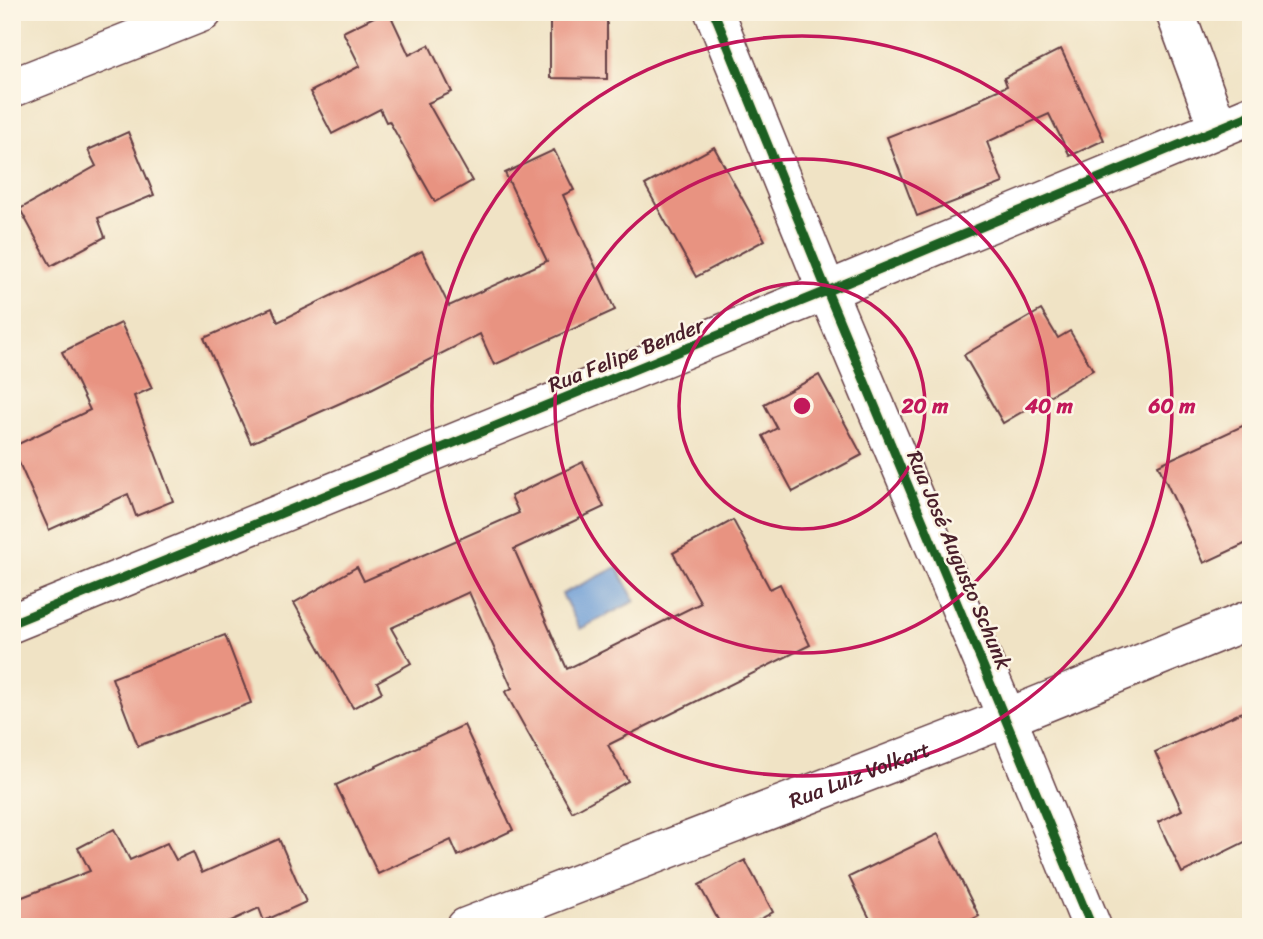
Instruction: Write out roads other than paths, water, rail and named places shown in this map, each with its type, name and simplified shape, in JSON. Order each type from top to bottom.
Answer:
[{"type":"street","points":[[12,88],[203,12]]},
{"type":"street","name":"Rua José Augusto Schunk","points":[[714,12],[827,292],[1092,927]]},
{"type":"street","points":[[1175,12],[1234,122]]},
{"type":"street","name":"Rua Felipe Bender","points":[[12,623],[827,292],[1234,122]]},
{"type":"street","name":"Rua Luiz Volkart","points":[[467,927],[1007,718],[1251,619]]},
{"type":"water","points":[[617,567],[635,601],[580,629],[562,594]]}]
